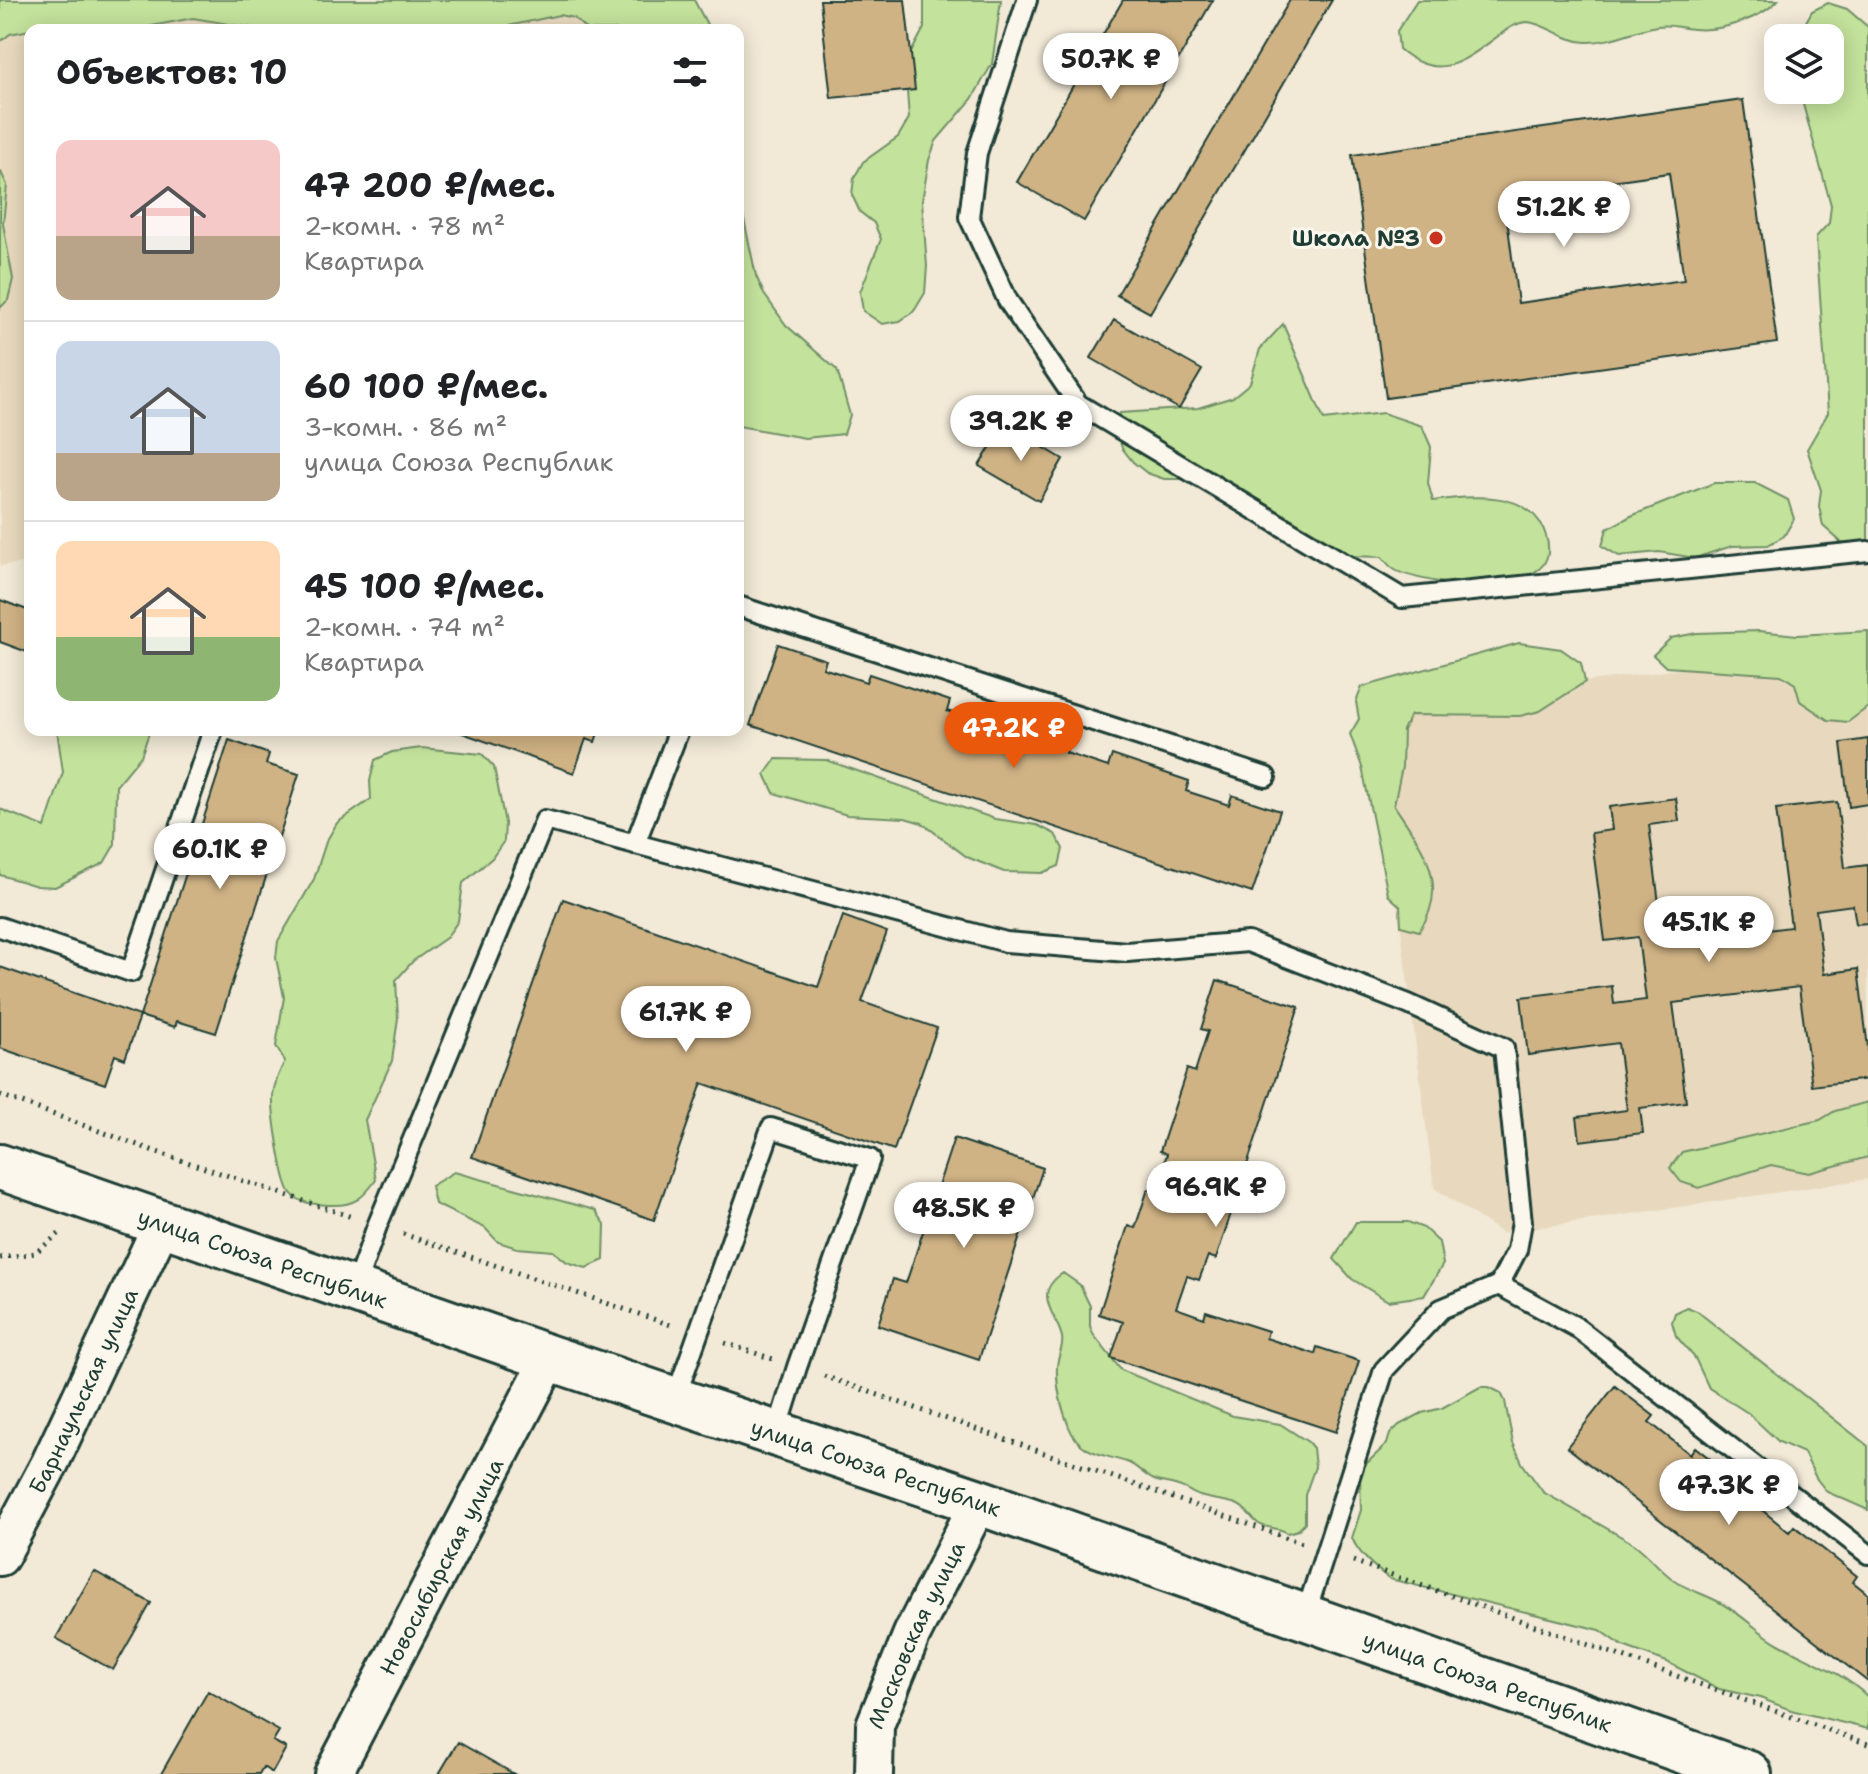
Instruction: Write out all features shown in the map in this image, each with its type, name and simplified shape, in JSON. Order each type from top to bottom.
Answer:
[{"type":"street","name":"улица Союза Республик","points":[[0,1167],[550,1358],[979,1502],[1749,1774]]},
{"type":"street","name":"Барнаульская улица","points":[[0,1557],[50,1463],[162,1224]]},
{"type":"street","name":"Новосибирская улица","points":[[333,1774],[550,1358]]},
{"type":"street","name":"Московская улица","points":[[874,1774],[875,1725],[912,1634],[979,1502]]},
{"type":"lane","points":[[1027,0],[977,153],[969,217],[1008,301],[1078,404],[1402,598],[1868,551]]},
{"type":"lane","points":[[744,608],[1266,777]]},
{"type":"lane","points":[[0,927],[131,972],[211,736]]},
{"type":"lane","points":[[635,844],[677,736]]},
{"type":"lane","points":[[354,1290],[377,1226],[545,820],[1006,942],[1127,952],[1248,942],[1408,1004],[1504,1048],[1522,1222],[1517,1250],[1499,1285],[1441,1309],[1384,1370],[1305,1616]]},
{"type":"lane","points":[[675,1399],[771,1128],[870,1159],[776,1434]]},
{"type":"lane","points":[[1499,1285],[1576,1327],[1868,1554]]},
{"type":"path","points":[[0,1095],[157,1152],[797,1367],[1868,1744]]},
{"type":"path","points":[[0,1258],[35,1253],[60,1233]]},
{"type":"shaded area","points":[[132,0],[673,0],[676,24],[24,24],[24,563],[0,566],[0,19]]},
{"type":"shaded area","points":[[1868,644],[1868,1179],[1502,1233],[1434,1188],[1373,710]]},
{"type":"green space","points":[[0,0],[694,0],[707,24],[580,24],[574,18],[559,15],[518,24],[229,24],[193,18],[162,24],[24,24],[24,31],[10,34],[0,42]]},
{"type":"green space","points":[[924,0],[1001,0],[992,64],[972,99],[936,141],[929,160],[922,201],[927,266],[925,293],[914,311],[900,321],[882,324],[863,311],[860,292],[881,239],[874,223],[860,212],[852,195],[854,178],[863,162],[898,137],[909,118],[905,64],[924,28]]},
{"type":"green space","points":[[1417,0],[1778,0],[1761,13],[1727,26],[1688,29],[1657,26],[1595,42],[1578,41],[1535,23],[1524,22],[1464,59],[1440,66],[1427,65],[1399,49],[1397,31]]},
{"type":"green space","points":[[1828,3],[1847,9],[1868,27],[1868,549],[1841,542],[1823,526],[1819,506],[1821,490],[1807,449],[1828,413],[1816,237],[1829,223],[1831,205],[1803,104],[1844,104],[1844,24],[1805,24],[1812,11]]},
{"type":"green space","points":[[0,170],[7,185],[3,224],[13,279],[8,300],[0,308]]},
{"type":"green space","points":[[744,219],[756,276],[764,294],[786,325],[837,370],[850,415],[844,434],[805,438],[744,427]]},
{"type":"green space","points":[[1283,324],[1324,420],[1383,413],[1422,426],[1431,447],[1428,483],[1433,501],[1481,497],[1514,503],[1528,510],[1539,521],[1548,543],[1543,565],[1525,577],[1486,587],[1454,585],[1413,576],[1395,570],[1382,557],[1349,556],[1329,550],[1320,535],[1267,526],[1205,479],[1164,479],[1147,473],[1133,462],[1122,448],[1116,430],[1120,413],[1198,408],[1233,397],[1250,383],[1260,349]]},
{"type":"green space","points":[[1714,483],[1755,483],[1788,500],[1794,519],[1784,536],[1768,545],[1732,546],[1695,558],[1659,552],[1619,556],[1602,546],[1607,529],[1631,516]]},
{"type":"green space","points":[[1759,631],[1797,635],[1868,631],[1868,707],[1848,722],[1828,720],[1800,701],[1795,684],[1781,675],[1666,667],[1653,655],[1671,638],[1697,633]]},
{"type":"green space","points":[[1519,643],[1561,649],[1581,663],[1585,682],[1540,711],[1520,716],[1411,715],[1403,730],[1402,767],[1394,805],[1414,835],[1429,866],[1433,897],[1429,914],[1419,931],[1401,926],[1400,906],[1388,895],[1362,767],[1350,734],[1359,719],[1356,702],[1362,687]]},
{"type":"green space","points":[[58,736],[148,736],[141,756],[116,786],[115,844],[104,863],[55,887],[37,886],[0,875],[0,809],[45,827],[63,772]]},
{"type":"green space","points":[[421,748],[482,754],[494,767],[505,823],[504,841],[492,858],[463,883],[458,921],[446,938],[413,961],[396,980],[398,1018],[392,1061],[365,1120],[376,1180],[352,1202],[331,1205],[304,1202],[291,1193],[288,1186],[274,1116],[274,1087],[285,1061],[276,1046],[284,997],[276,958],[278,941],[314,879],[326,842],[337,823],[371,799],[370,781],[375,760],[392,752]]},
{"type":"green space","points":[[776,759],[826,760],[995,819],[1037,825],[1055,834],[1063,849],[1059,866],[1042,873],[1004,872],[967,857],[922,823],[905,818],[847,815],[774,793],[765,774]]},
{"type":"green space","points":[[1868,1102],[1868,1157],[1809,1173],[1771,1165],[1699,1188],[1681,1182],[1670,1168],[1682,1152],[1820,1120],[1835,1111]]},
{"type":"green space","points":[[454,1172],[595,1210],[605,1224],[604,1260],[586,1268],[567,1262],[553,1251],[517,1248],[498,1242],[485,1228],[435,1204],[431,1186]]},
{"type":"green space","points":[[1356,1222],[1408,1222],[1424,1228],[1439,1242],[1443,1264],[1424,1296],[1388,1301],[1352,1279],[1334,1259]]},
{"type":"green space","points":[[1063,1273],[1080,1285],[1090,1306],[1093,1334],[1121,1370],[1233,1416],[1280,1424],[1308,1442],[1313,1448],[1315,1467],[1305,1495],[1305,1522],[1298,1530],[1288,1533],[1262,1526],[1236,1504],[1200,1496],[1154,1480],[1129,1463],[1094,1452],[1080,1443],[1069,1427],[1060,1397],[1057,1367],[1062,1337],[1047,1296],[1048,1288]]},
{"type":"green space","points":[[1687,1307],[1697,1311],[1868,1446],[1868,1510],[1827,1492],[1804,1453],[1779,1442],[1748,1413],[1709,1388],[1695,1358],[1676,1336],[1672,1322],[1675,1313]]},
{"type":"green space","points":[[1480,1387],[1489,1387],[1501,1393],[1513,1443],[1522,1463],[1543,1492],[1634,1544],[1680,1584],[1719,1602],[1772,1640],[1847,1681],[1868,1697],[1868,1729],[1719,1689],[1667,1662],[1623,1646],[1600,1630],[1390,1579],[1374,1566],[1352,1538],[1361,1510],[1360,1474],[1387,1444],[1390,1434],[1399,1425],[1422,1413],[1442,1408]]},
{"type":"building","points":[[820,0],[905,0],[915,90],[831,98]]},
{"type":"building","points":[[1123,0],[1213,0],[1084,221],[1017,182]]},
{"type":"building","points":[[1290,0],[1332,0],[1150,313],[1117,295]]},
{"type":"building","name":"Школа №3","points":[[1743,100],[1777,343],[1386,398],[1352,155]],"holes":[[[1669,173],[1684,280],[1518,303],[1504,196]]]},
{"type":"building","points":[[1114,320],[1202,370],[1179,409],[1091,358]]},
{"type":"building","points":[[1004,424],[1063,459],[1039,501],[979,466]]},
{"type":"building","points":[[0,600],[24,609],[24,651],[0,642]]},
{"type":"building","points":[[778,644],[826,660],[823,668],[866,682],[869,674],[950,701],[947,711],[985,724],[989,714],[1070,741],[1066,753],[1108,767],[1112,755],[1189,781],[1186,791],[1229,805],[1232,795],[1280,811],[1252,893],[750,725]]},
{"type":"building","points":[[471,736],[597,736],[595,742],[586,739],[574,773]]},
{"type":"building","points":[[1868,739],[1868,804],[1849,807],[1841,743]]},
{"type":"building","points":[[229,740],[269,754],[266,764],[299,774],[216,1033],[177,1021],[175,1027],[140,1016]]},
{"type":"building","points":[[1676,798],[1679,821],[1649,825],[1664,943],[1791,927],[1776,809],[1837,802],[1845,868],[1868,865],[1868,923],[1856,924],[1853,905],[1816,910],[1824,974],[1858,969],[1868,1048],[1868,1079],[1812,1086],[1799,987],[1673,1003],[1686,1102],[1640,1108],[1643,1133],[1580,1141],[1577,1117],[1627,1110],[1618,1043],[1528,1055],[1521,997],[1612,986],[1614,1004],[1646,1000],[1638,937],[1605,941],[1591,833],[1612,830],[1609,807]]},
{"type":"building","points":[[563,899],[818,987],[843,916],[887,932],[862,1002],[937,1028],[894,1150],[702,1083],[654,1220],[472,1157]]},
{"type":"building","points":[[0,967],[140,1016],[125,1059],[115,1055],[105,1084],[0,1048]]},
{"type":"building","points":[[1217,980],[1299,1007],[1216,1259],[1208,1256],[1199,1280],[1187,1276],[1176,1308],[1204,1318],[1206,1311],[1268,1331],[1266,1338],[1315,1354],[1317,1347],[1359,1361],[1336,1432],[1111,1358],[1123,1322],[1099,1314],[1128,1226],[1135,1228],[1148,1189],[1154,1191],[1167,1154],[1160,1151],[1187,1069],[1195,1072],[1208,1031],[1201,1029]]},
{"type":"building","points":[[954,1138],[1043,1168],[979,1359],[878,1325],[893,1279],[906,1283]]},
{"type":"building","points":[[1615,1386],[1654,1416],[1649,1422],[1690,1454],[1695,1447],[1756,1495],[1751,1501],[1789,1532],[1794,1526],[1857,1576],[1853,1582],[1868,1594],[1868,1682],[1567,1447]]},
{"type":"building","points":[[94,1571],[151,1603],[113,1670],[56,1638]]},
{"type":"building","points":[[208,1691],[279,1731],[273,1741],[286,1748],[272,1773],[263,1767],[259,1774],[161,1774]]},
{"type":"building","points":[[458,1742],[514,1774],[439,1774]]},
{"type":"place","name":"Школа №3","points":[[1436,238]]}]
